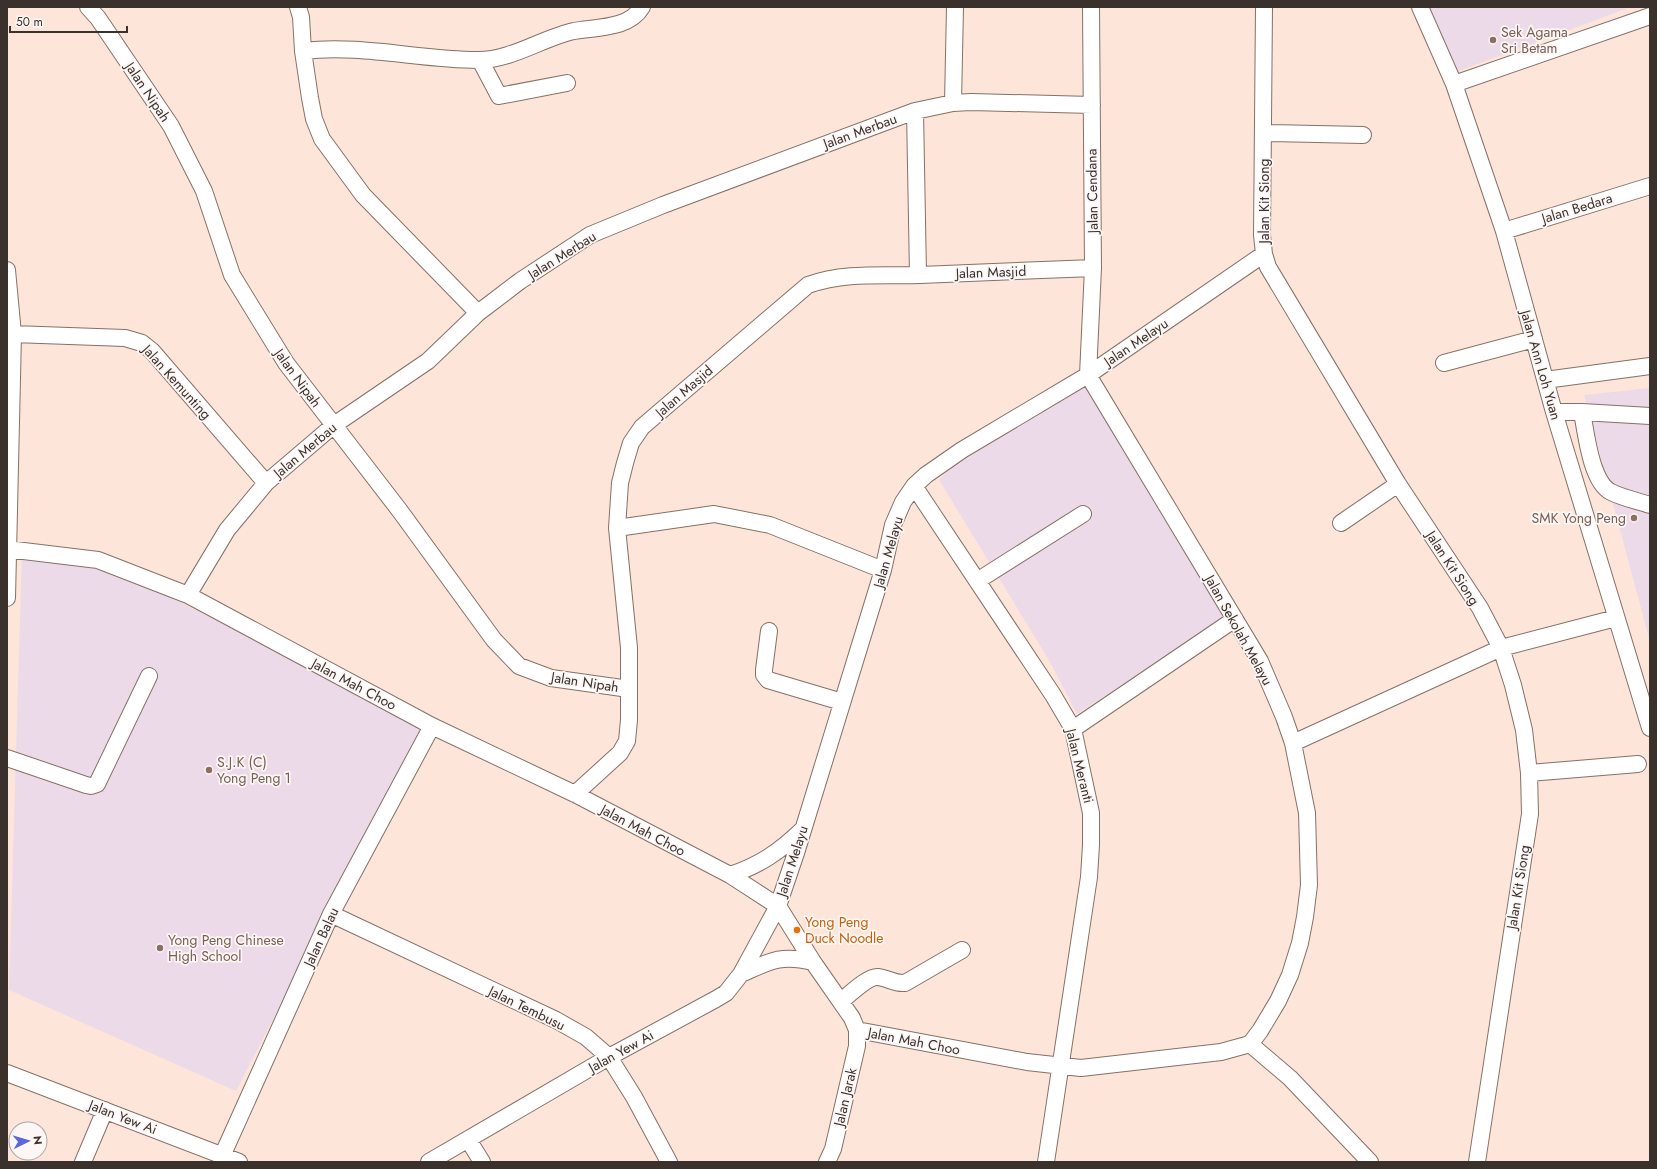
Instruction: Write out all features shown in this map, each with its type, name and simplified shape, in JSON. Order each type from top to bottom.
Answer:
[{"type":"street","name":"Jalan Nipah","points":[[88,7],[102,24],[171,126],[204,191],[232,275],[286,364],[400,510],[494,640],[519,666],[552,678],[629,689]]},
{"type":"street","points":[[298,7],[301,17],[303,51],[314,119],[322,139],[363,195],[478,313]]},
{"type":"street","points":[[303,51],[322,48],[480,60],[518,51],[563,34],[626,22],[637,15],[642,7]]},
{"type":"street","points":[[953,103],[955,7]]},
{"type":"street","name":"Jalan Cendana","points":[[1088,375],[1093,268],[1091,7]]},
{"type":"street","name":"Jalan Kit Siong","points":[[1264,7],[1265,133],[1262,235],[1264,254],[1268,267],[1398,484],[1480,608],[1501,648],[1513,684],[1524,730],[1529,773],[1530,814],[1477,1162]]},
{"type":"street","name":"Jalan Ann Loh Yuan","points":[[1420,7],[1454,84],[1504,230],[1554,412],[1650,728]]},
{"type":"street","points":[[1454,84],[1650,16]]},
{"type":"street","points":[[480,60],[499,96],[567,83]]},
{"type":"street","name":"Jalan Merbau","points":[[188,595],[227,530],[266,482],[334,425],[428,361],[478,313],[520,281],[590,235],[670,202],[915,111],[953,103],[1092,105]]},
{"type":"street","points":[[915,111],[918,275]]},
{"type":"street","points":[[1265,133],[1363,136]]},
{"type":"street","name":"Jalan Bedara","points":[[1504,230],[1650,186]]},
{"type":"street","name":"Jalan Melayu","points":[[778,906],[883,570],[893,525],[903,502],[914,486],[962,450],[1088,375],[1264,254]]},
{"type":"street","name":"Jalan Masjid","points":[[575,794],[620,754],[626,741],[629,689],[628,648],[616,528],[620,483],[625,463],[631,443],[642,427],[793,296],[808,285],[826,278],[850,275],[918,275],[1093,268]]},
{"type":"street","points":[[7,270],[13,334],[7,598]]},
{"type":"street","name":"Jalan Kemunting","points":[[13,334],[125,338],[142,343],[152,351],[266,482]]},
{"type":"street","points":[[1444,363],[1534,339]]},
{"type":"street","points":[[1545,380],[1650,366]]},
{"type":"street","name":"Jalan Sekolah Melayu","points":[[1088,375],[1260,661],[1284,717],[1293,743],[1307,813],[1309,879],[1306,917],[1290,975],[1269,1017],[1250,1044]]},
{"type":"street","points":[[1554,412],[1650,416]]},
{"type":"street","points":[[1582,412],[1594,468],[1600,482],[1610,492],[1650,505]]},
{"type":"street","points":[[1341,523],[1398,484]]},
{"type":"street","name":"Jalan Meranti","points":[[914,486],[1073,728],[1091,813],[1089,877],[1046,1162]]},
{"type":"street","points":[[616,528],[714,514],[770,525],[883,570]]},
{"type":"street","points":[[977,581],[1083,514]]},
{"type":"street","name":"Jalan Mah Choo","points":[[8,549],[98,560],[188,595],[432,726],[575,794],[730,875],[778,906],[813,962],[852,1018],[857,1030],[1060,1067],[1082,1068],[1221,1052],[1250,1044]]},
{"type":"street","points":[[1293,743],[1501,648],[1616,618]]},
{"type":"street","points":[[1073,728],[1235,619]]},
{"type":"street","points":[[769,631],[764,670],[764,675],[768,680],[842,702]]},
{"type":"street","points":[[7,758],[86,785],[91,786],[97,784],[149,676]]},
{"type":"street","name":"Jalan Balau","points":[[223,1154],[331,914],[432,726]]},
{"type":"street","points":[[1529,773],[1638,764]]},
{"type":"street","points":[[730,875],[747,869],[782,850],[803,829]]},
{"type":"street","name":"Jalan Yew Ai","points":[[430,1162],[609,1057],[726,993],[742,974],[778,906]]},
{"type":"street","name":"Jalan Tembusu","points":[[331,914],[556,1020],[586,1037],[609,1057],[634,1097],[669,1162]]},
{"type":"street","points":[[841,1001],[870,979],[878,977],[898,984],[905,983],[962,950]]},
{"type":"street","points":[[742,974],[782,958],[795,958],[813,962]]},
{"type":"street","name":"Jalan Jarak","points":[[827,1161],[833,1149],[857,1046],[857,1030]]},
{"type":"street","points":[[1250,1044],[1290,1078],[1370,1162]]},
{"type":"street","name":"Jalan Yew Ai","points":[[7,1073],[223,1154],[239,1162]]},
{"type":"street","points":[[83,1162],[105,1110]]},
{"type":"street","points":[[469,1140],[482,1162]]},
{"type":"shaded area","name":"Sek Agama Sri Betam","points":[[1430,7],[1631,7],[1456,72]]},
{"type":"shaded area","points":[[1096,373],[1238,609],[1077,714],[1050,662],[939,480],[963,455]]},
{"type":"shaded area","name":"SMK Yong Peng","points":[[1650,388],[1650,642],[1584,395]]},
{"type":"shaded area","name":"S.J.K (C) Yong Peng 1","points":[[22,551],[102,563],[425,725],[236,1091],[9,990]]},
{"type":"place","name":"Sek Agama Sri Betam","points":[[1493,40]]},
{"type":"place","name":"SMK Yong Peng","points":[[1634,518]]},
{"type":"place","name":"S.J.K (C) Yong Peng 1","points":[[209,770]]},
{"type":"place","name":"Yong Peng Duck Noodle","points":[[797,930]]},
{"type":"place","name":"Yong Peng Chinese High School","points":[[160,948]]}]
